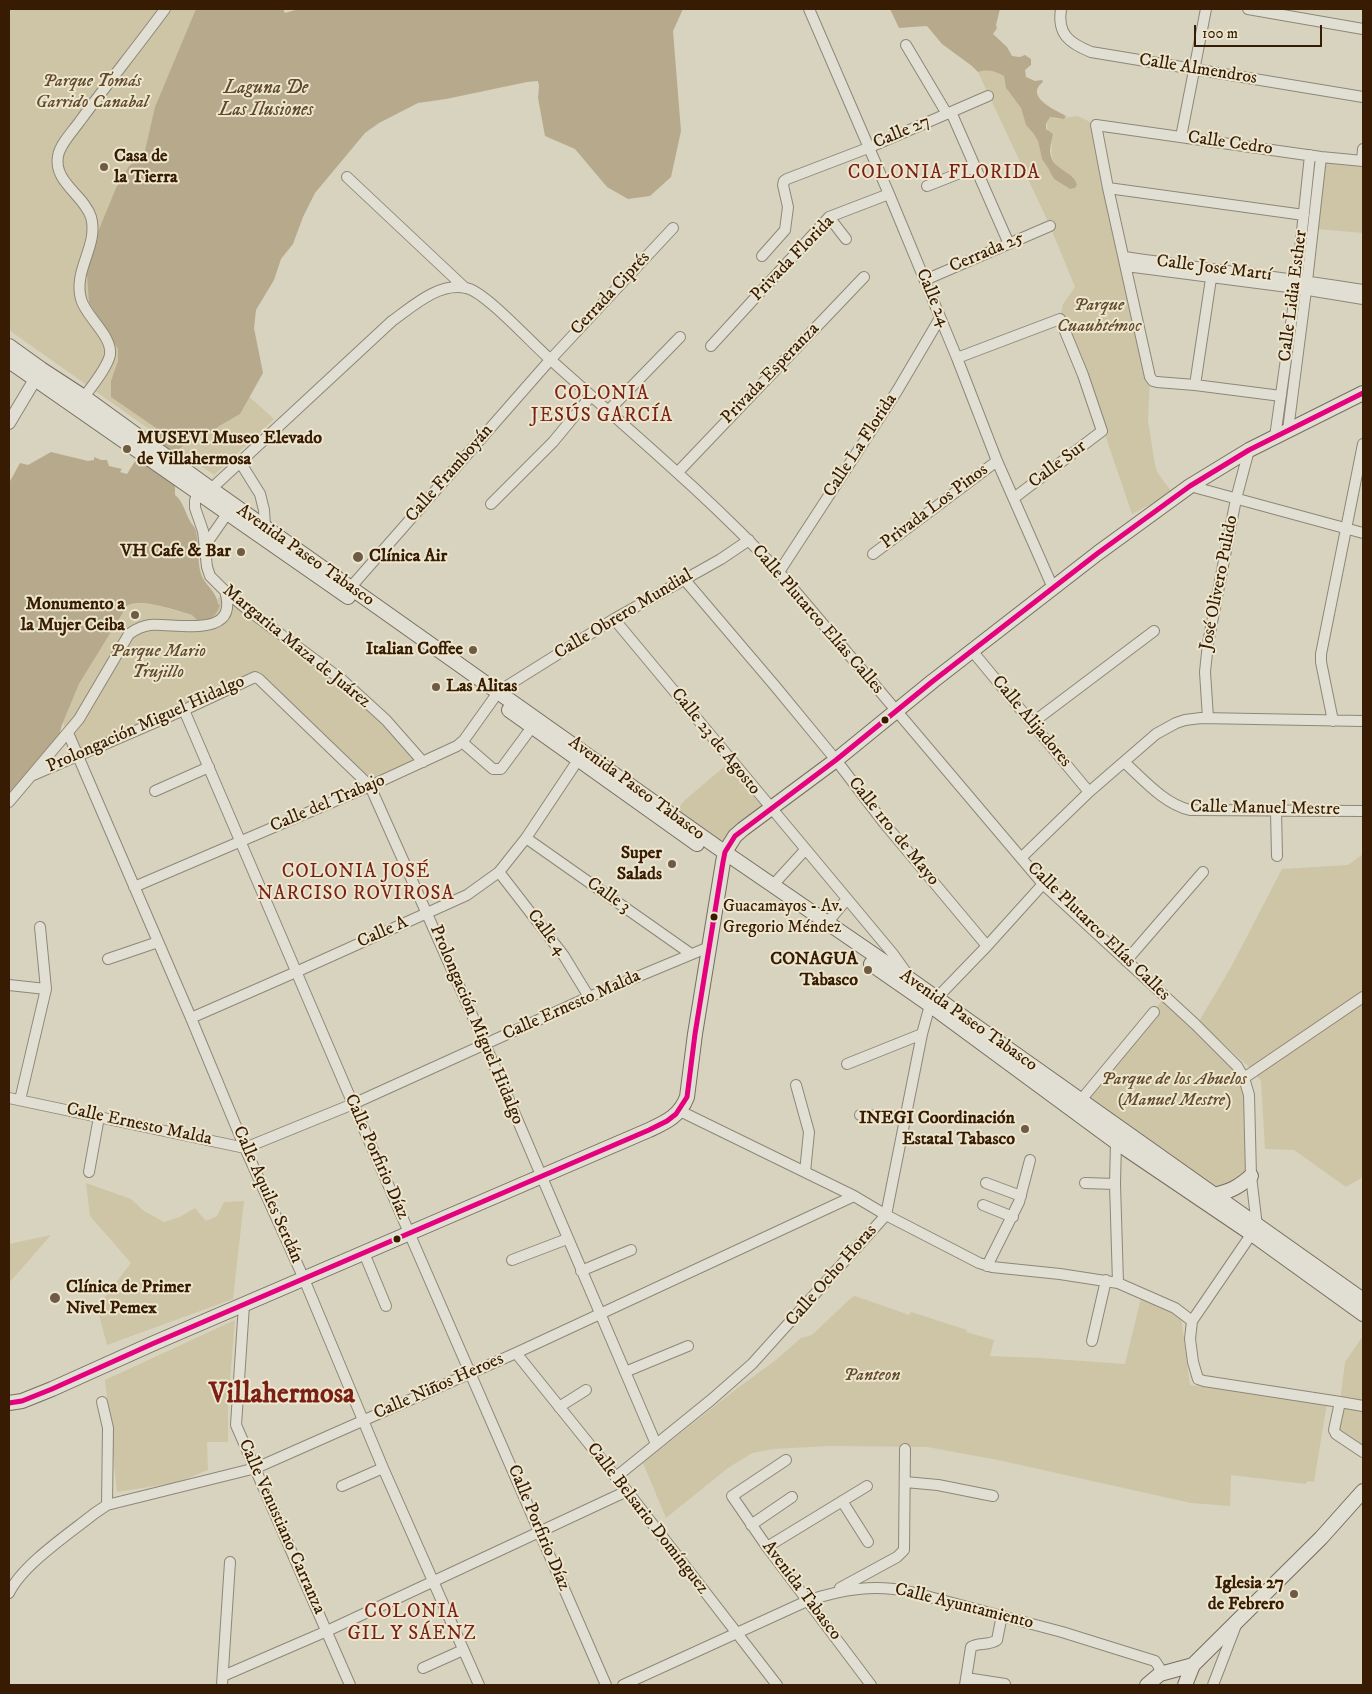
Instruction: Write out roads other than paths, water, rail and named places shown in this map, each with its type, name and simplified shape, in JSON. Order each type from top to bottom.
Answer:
[{"type":"main road","name":"Avenida Paseo Tabasco","points":[[9,346],[38,374],[227,514],[496,695],[532,727],[578,760],[724,857],[773,886],[911,980],[933,1002],[1116,1142],[1363,1300]]},
{"type":"main road","name":"Avenida Paseo Tabasco","points":[[9,360],[84,397],[496,695],[724,857],[933,1002],[1081,1100],[1214,1195],[1254,1230],[1363,1314]]},
{"type":"main road","points":[[9,1403],[22,1401],[52,1389],[675,1117],[687,1097],[695,1034],[724,857],[736,836],[836,760],[1098,553],[1190,486],[1249,450],[1363,393]]},
{"type":"main road","points":[[876,957],[892,954]]},
{"type":"main road","points":[[1214,1195],[1234,1189],[1251,1176]]},
{"type":"main road","points":[[1184,1685],[1193,1665],[1321,1538],[1363,1491]]},
{"type":"main road","points":[[1147,1685],[1160,1674],[1193,1665]]},
{"type":"street","points":[[84,397],[98,379],[110,356],[110,350],[107,341],[83,305],[79,289],[81,269],[92,237],[91,218],[84,203],[63,180],[58,169],[58,154],[98,97],[165,9]]},
{"type":"street","name":"Calle 24","points":[[809,9],[958,358],[997,461],[1053,588]]},
{"type":"street","name":"Calle Almendros","points":[[1061,9],[1060,22],[1063,33],[1083,49],[1099,54],[1363,97]]},
{"type":"street","points":[[1181,137],[1206,9]]},
{"type":"street","points":[[1248,9],[1363,29]]},
{"type":"street","points":[[906,45],[949,112],[1009,244]]},
{"type":"street","name":"Calle 27","points":[[762,256],[785,230],[788,207],[783,186],[784,181],[868,148],[988,96]]},
{"type":"street","name":"Calle Cedro","points":[[1108,188],[1096,125],[1320,157],[1362,161]]},
{"type":"street","points":[[1362,161],[1363,149]]},
{"type":"street","name":"Calle Lidia Esther","points":[[1288,430],[1302,284],[1304,215],[1310,155]]},
{"type":"street","name":"Calle Lidia Esther","points":[[1275,437],[1302,284],[1320,157]]},
{"type":"street","points":[[927,186],[975,167]]},
{"type":"street","name":"Calle Plutarco Elías Calles","points":[[347,177],[464,287],[470,288],[484,297],[550,360],[678,472],[749,540],[779,572],[1044,884],[1230,1058],[1244,1078],[1249,1095],[1254,1230]]},
{"type":"street","points":[[1281,396],[1153,381],[1150,377],[1126,262],[1108,188],[1304,215]]},
{"type":"street","name":"Privada Florida","points":[[711,346],[829,216],[889,194]]},
{"type":"street","points":[[829,216],[846,239]]},
{"type":"street","name":"Cerrada 25","points":[[925,280],[1050,226]]},
{"type":"street","name":"Cerrada Ciprés","points":[[550,360],[673,228]]},
{"type":"street","name":"Calle José Martí","points":[[1126,262],[1212,274],[1363,290]]},
{"type":"street","points":[[1195,385],[1212,274]]},
{"type":"street","name":"Privada Esperanza","points":[[678,472],[864,277]]},
{"type":"street","name":"Calle José Martí","points":[[1302,284],[1363,300]]},
{"type":"street","points":[[211,489],[392,321],[436,292],[453,287],[464,287]]},
{"type":"street","name":"Calle La Florida","points":[[779,572],[897,391],[940,318]]},
{"type":"street","name":"Calle Sur","points":[[958,358],[1060,319],[1083,375],[1102,431],[1014,498]]},
{"type":"street","points":[[609,410],[680,337]]},
{"type":"street","name":"Calle Framboyán","points":[[350,588],[550,360]]},
{"type":"street","points":[[9,423],[38,374]]},
{"type":"street","points":[[491,504],[553,442],[591,396]]},
{"type":"street","points":[[1333,721],[1321,654],[1363,444]]},
{"type":"street","name":"José Olivero Pulido","points":[[1208,718],[1205,672],[1208,643],[1236,499],[1249,450]]},
{"type":"street","name":"Privada Los Pinos","points":[[873,554],[997,461]]},
{"type":"street","points":[[240,462],[260,494],[264,510],[264,526]]},
{"type":"street","points":[[1190,486],[1363,533]]},
{"type":"street","name":"Margarita Maza de Juárez","points":[[197,492],[195,508],[203,532],[208,572],[225,591],[341,679],[386,720],[423,762]]},
{"type":"street","points":[[204,547],[227,514]]},
{"type":"street","name":"Calle Obrero Mundial","points":[[496,695],[614,619],[721,559],[749,540]]},
{"type":"street","name":"Calle 1ro. de Mayo","points":[[684,580],[836,760],[884,823],[987,946]]},
{"type":"street","points":[[9,802],[88,706],[129,634],[139,628],[152,625],[196,627],[213,624],[224,615],[226,610],[227,600],[225,591]]},
{"type":"street","name":"Calle 23 de Agosto","points":[[614,619],[892,954],[911,980]]},
{"type":"street","points":[[1032,723],[1154,631]]},
{"type":"street","name":"Calle Alijadores","points":[[973,652],[1090,792]]},
{"type":"street","name":"Prolongación Miguel Hidalgo","points":[[30,776],[78,757],[249,679],[257,678],[370,786],[485,1044],[656,1444]]},
{"type":"street","name":"Calle del Trabajo","points":[[134,887],[370,786],[462,742],[496,695]]},
{"type":"street","name":"Calle Porfirio Díaz","points":[[184,710],[606,1685]]},
{"type":"street","points":[[1021,858],[1124,762],[1166,728],[1185,720],[1208,718],[1363,721]]},
{"type":"street","points":[[462,742],[493,769],[497,770],[500,769],[532,727]]},
{"type":"street","name":"Calle Aquiles Serdán","points":[[68,732],[192,1018],[245,1148],[304,1279],[383,1468],[479,1685]]},
{"type":"street","name":"Calle A","points":[[192,1018],[467,895],[499,872],[526,838],[578,760]]},
{"type":"street","name":"Calle Manuel Mestre","points":[[1124,762],[1165,798],[1181,808],[1201,811],[1363,811]]},
{"type":"street","points":[[155,791],[209,767]]},
{"type":"street","points":[[1276,811],[1277,856]]},
{"type":"street","name":"Calle 3","points":[[526,838],[691,954]]},
{"type":"street","points":[[773,886],[805,850]]},
{"type":"street","name":"Calle 4","points":[[499,872],[564,956],[589,997]]},
{"type":"street","points":[[1126,961],[1202,872]]},
{"type":"street","name":"Calle Ocho Horas","points":[[616,1477],[712,1400],[752,1364],[886,1215],[922,1034],[933,1002],[1044,884]]},
{"type":"street","points":[[827,923],[847,900]]},
{"type":"street","points":[[20,1100],[46,989],[40,927]]},
{"type":"street","points":[[108,959],[158,942]]},
{"type":"street","name":"Calle Ernesto Malda","points":[[9,1098],[245,1148],[353,1104],[589,997],[709,947]]},
{"type":"street","points":[[9,985],[46,989]]},
{"type":"street","points":[[1244,1078],[1363,996]]},
{"type":"street","points":[[1081,1100],[1154,1012]]},
{"type":"street","points":[[847,1064],[922,1034]]},
{"type":"street","points":[[796,1085],[809,1132],[805,1172]]},
{"type":"street","points":[[680,1111],[854,1196],[886,1215],[987,1266],[1118,1282],[1170,1305],[1185,1314],[1192,1321]]},
{"type":"street","points":[[860,1115],[905,1117]]},
{"type":"street","points":[[89,1172],[99,1117]]},
{"type":"street","points":[[1116,1142],[1115,1184],[1118,1282]]},
{"type":"street","points":[[987,1266],[1022,1196],[1030,1160]]},
{"type":"street","points":[[986,1183],[1022,1196]]},
{"type":"street","points":[[1085,1183],[1115,1184]]},
{"type":"street","name":"Calle Niños Heroes","points":[[9,1593],[14,1583],[29,1566],[95,1512],[107,1505],[256,1468],[516,1353],[854,1196]]},
{"type":"street","points":[[983,1205],[1013,1217]]},
{"type":"street","points":[[1254,1230],[1192,1321],[1190,1348],[1198,1380],[1363,1406]]},
{"type":"street","points":[[512,1260],[567,1238]]},
{"type":"street","points":[[581,1271],[631,1250]]},
{"type":"street","points":[[364,1253],[386,1306]]},
{"type":"street","points":[[1092,1340],[1106,1280]]},
{"type":"street","name":"Calle Venustiano Carranza","points":[[244,1304],[236,1422],[350,1685]]},
{"type":"street","points":[[625,1372],[688,1346]]},
{"type":"street","name":"Calle Belsario Domínguez","points":[[516,1353],[616,1477],[777,1685]]},
{"type":"street","points":[[559,1407],[586,1390]]},
{"type":"street","points":[[102,1402],[108,1428],[107,1505]]},
{"type":"street","points":[[1340,1402],[1334,1430],[1336,1434],[1363,1452]]},
{"type":"street","points":[[830,1593],[903,1552],[904,1449]]},
{"type":"street","name":"Avenida Tabasco","points":[[786,1460],[732,1496],[767,1547],[871,1685]]},
{"type":"street","points":[[342,1486],[383,1468]]},
{"type":"street","points":[[905,1482],[938,1485],[992,1496]]},
{"type":"street","points":[[767,1547],[867,1486]]},
{"type":"street","points":[[230,1562],[222,1680],[432,1580],[626,1491]]},
{"type":"street","points":[[751,1525],[792,1497]]},
{"type":"street","points":[[842,1501],[868,1542]]},
{"type":"street","name":"Calle Ayuntamiento","points":[[623,1685],[807,1601],[830,1593],[861,1588],[899,1589],[1002,1615],[1150,1660],[1158,1665],[1160,1674]]},
{"type":"street","points":[[1002,1615],[997,1640],[992,1644],[975,1644],[970,1647],[966,1681],[1005,1684]]},
{"type":"street","points":[[1213,1685],[1237,1621]]},
{"type":"street","points":[[424,1668],[463,1650]]},
{"type":"water","name":"Laguna De Las Ilusiones","points":[[196,9],[283,9],[285,13],[299,9],[683,9],[673,31],[681,131],[671,177],[650,196],[628,199],[607,187],[575,149],[545,136],[538,98],[538,81],[418,103],[379,123],[365,133],[315,193],[303,217],[293,244],[281,259],[274,280],[256,310],[254,328],[263,373],[240,414],[215,430],[196,435],[179,449],[175,456],[175,495],[182,503],[196,530],[201,574],[220,605],[217,612],[206,620],[198,621],[192,615],[149,604],[140,603],[127,606],[79,684],[62,725],[55,749],[9,806],[9,483],[20,463],[28,465],[51,452],[88,461],[94,460],[94,457],[107,460],[109,466],[122,469],[120,472],[127,474],[156,428],[111,397],[111,381],[118,361],[118,349],[89,303],[86,261],[116,188],[129,166],[144,155],[155,107]]},
{"type":"water","points":[[890,9],[1000,9],[997,28],[993,34],[1007,47],[1012,56],[1020,57],[1025,55],[1031,59],[1031,65],[1025,70],[1026,77],[1035,81],[1042,80],[1043,82],[1038,88],[1037,93],[1039,98],[1066,116],[1064,119],[1050,117],[1046,124],[1046,129],[1053,134],[1050,149],[1051,158],[1058,167],[1072,176],[1077,185],[1075,188],[1070,189],[1054,179],[1042,159],[1038,141],[1026,125],[1021,108],[1006,88],[1004,76],[991,71],[978,72],[942,44],[927,26],[899,28]]},
{"type":"place","name":"Casa de la Tierra","points":[[104,167]]},
{"type":"place","name":"MUSEVI Museo Elevado de Villahermosa","points":[[127,449]]},
{"type":"place","name":"VH Cafe & Bar","points":[[241,552]]},
{"type":"place","name":"Clínica Air","points":[[358,557]]},
{"type":"place","name":"Monumento a la Mujer Ceiba","points":[[135,615]]},
{"type":"place","name":"Italian Coffee","points":[[473,650]]},
{"type":"place","name":"Las Alitas","points":[[436,687]]},
{"type":"place","name":"Super Salads","points":[[672,864]]},
{"type":"place","name":"Guacamayos - Av. Gregorio Méndez","points":[[714,917]]},
{"type":"place","name":"CONAGUA Tabasco","points":[[868,970]]},
{"type":"place","name":"INEGI Coordinación Estatal Tabasco","points":[[1025,1129]]},
{"type":"place","name":"Clínica de Primer Nivel Pemex","points":[[55,1298]]},
{"type":"place","name":"Iglesia 27 de Febrero","points":[[1294,1594]]},
{"type":"district","name":"COLONIA FLORIDA","points":[[944,174]]},
{"type":"district","name":"COLONIA JESÚS GARCÍA","points":[[602,406]]},
{"type":"district","name":"COLONIA JOSÉ NARCISO ROVIROSA","points":[[356,884]]},
{"type":"district","name":"Villahermosa","points":[[282,1396]]},
{"type":"district","name":"COLONIA GIL Y SÁENZ","points":[[412,1624]]},
{"type":"park label","name":"Parque Tomás Garrido Canabal","points":[[92,92]]},
{"type":"park label","name":"Parque Cuauhtémoc","points":[[1099,316]]},
{"type":"park label","name":"Parque Mario Trujillo","points":[[158,662]]},
{"type":"park label","name":"Parque de los Abuelos (Manuel Mestre)","points":[[1174,1090]]},
{"type":"park label","name":"Panteon","points":[[872,1376]]}]
